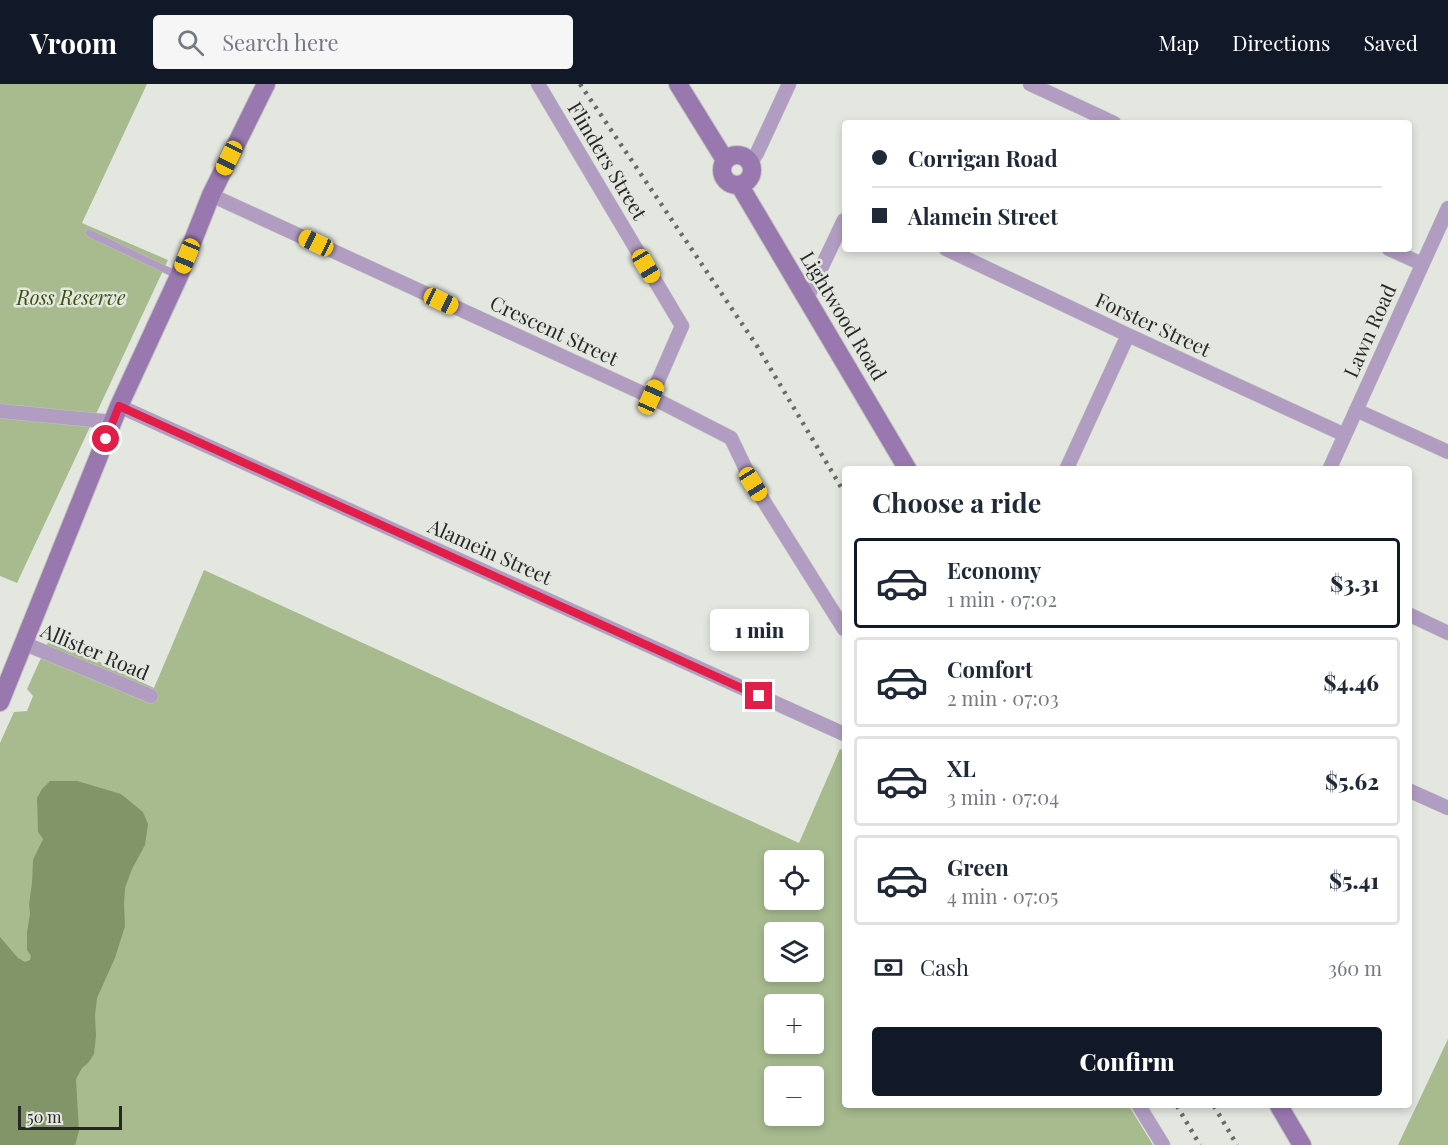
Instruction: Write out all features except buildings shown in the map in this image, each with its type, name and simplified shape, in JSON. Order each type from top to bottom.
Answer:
[{"type":"main road","points":[[0,702],[116,414],[179,276],[211,195],[266,84]]},
{"type":"main road","points":[[678,84],[725,160]]},
{"type":"main road","points":[[734,155],[747,158],[753,167],[749,181],[740,186],[729,184],[722,170],[725,160],[734,155]]},
{"type":"main road","name":"Lightwood Road","points":[[740,186],[906,466]]},
{"type":"main road","points":[[1280,1108],[1302,1145]]},
{"type":"street","name":"Flinders Street","points":[[538,84],[682,327],[651,397]]},
{"type":"street","points":[[751,162],[789,84]]},
{"type":"street","points":[[1029,84],[1107,120]]},
{"type":"street","name":"Crescent Street","points":[[211,195],[651,397]]},
{"type":"street","name":"Lawn Road","points":[[1331,466],[1448,208]]},
{"type":"street","points":[[807,298],[842,224]]},
{"type":"street","name":"Forster Street","points":[[952,252],[1345,435]]},
{"type":"street","points":[[1396,252],[1422,264]]},
{"type":"street","points":[[1068,466],[1128,335]]},
{"type":"street","points":[[651,397],[731,438],[753,484],[842,626]]},
{"type":"street","points":[[1356,410],[1448,452]]},
{"type":"street","name":"Alamein Street","points":[[0,411],[116,414],[842,733]]},
{"type":"street","points":[[1412,616],[1448,633]]},
{"type":"street","name":"Allister Road","points":[[23,643],[151,696]]},
{"type":"street","points":[[1412,792],[1448,808]]},
{"type":"street","points":[[1140,1108],[1163,1145]]},
{"type":"lane","points":[[89,232],[179,276]]},
{"type":"green space","name":"Ross Reserve","points":[[0,84],[147,84],[82,223],[168,260],[17,583],[0,576]]},
{"type":"green space","points":[[204,570],[799,843],[840,749],[842,750],[842,1108],[1130,1108],[1153,1145],[0,1145],[0,743],[14,712],[27,711],[33,696],[27,689],[50,638],[154,688]]},
{"type":"green space","points":[[1448,1039],[1448,1145],[1398,1145]]},
{"type":"shaded area","points":[[50,781],[77,781],[121,794],[143,812],[148,824],[145,845],[125,888],[125,926],[115,958],[97,998],[94,1054],[76,1079],[79,1131],[75,1145],[0,1145],[0,937],[18,958],[25,962],[30,960],[31,956],[27,950],[27,932],[33,860],[43,839],[38,832],[37,798]]},
{"type":"railway","points":[[580,84],[757,346],[842,489]]},
{"type":"railway","points":[[1178,1108],[1200,1145]]},
{"type":"railway","points":[[1215,1108],[1237,1145]]},
{"type":"route","points":[[106,439],[119,406],[759,696]]}]
